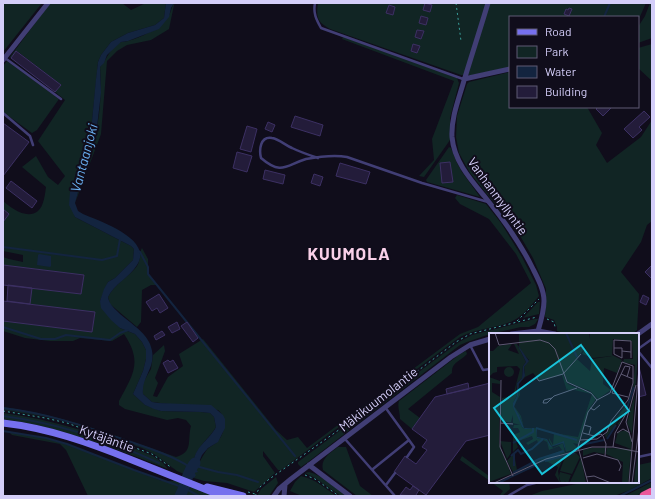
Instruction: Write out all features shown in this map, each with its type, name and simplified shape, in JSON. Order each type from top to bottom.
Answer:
[{"type":"highway","points":[[644,496],[652,492]]},
{"type":"street","points":[[4,59],[48,3]]},
{"type":"street","name":"Vanhanmyllyntie","points":[[488,3],[464,79],[454,117],[452,129],[453,144],[457,157],[468,178],[511,230],[523,249],[535,273],[543,293],[544,308],[538,331]]},
{"type":"street","points":[[464,79],[509,69]]},
{"type":"street","points":[[639,333],[652,324]]},
{"type":"street","points":[[520,333],[538,331],[549,333]]},
{"type":"street","name":"Mäkikuumolantie","points":[[274,496],[279,489],[300,472],[451,357],[470,345],[489,339]]},
{"type":"street","name":"Kytäjäntie","points":[[3,423],[35,428],[73,438],[222,496]]},
{"type":"street","points":[[309,465],[350,496]]},
{"type":"street","points":[[284,496],[285,485]]},
{"type":"street","name":"Kytäjäntie","points":[[199,486],[216,488],[243,496]]},
{"type":"lane","points":[[315,3],[314,11],[321,28],[464,79]]},
{"type":"lane","points":[[4,59],[61,99]]},
{"type":"lane","points":[[3,113],[30,136],[33,145]]},
{"type":"lane","points":[[318,158],[290,147],[273,138],[264,140],[260,148],[261,158],[272,166],[279,168],[286,168],[306,159],[318,158],[338,156],[347,157],[422,183],[489,202]]},
{"type":"lane","points":[[639,349],[652,339]]},
{"type":"lane","points":[[470,345],[483,370],[489,368]]},
{"type":"lane","points":[[639,351],[652,368]]},
{"type":"lane","points":[[385,407],[414,447],[407,457]]},
{"type":"lane","points":[[345,439],[394,496]]},
{"type":"lane","points":[[372,469],[409,440]]},
{"type":"lane","points":[[639,457],[652,454]]},
{"type":"lane","points":[[386,485],[395,472]]},
{"type":"lane","points":[[508,496],[527,485],[535,483]]},
{"type":"path","points":[[456,3],[461,41]]},
{"type":"path","points":[[516,321],[540,298],[543,293]]},
{"type":"path","points":[[3,411],[26,414],[67,423],[152,454],[172,469]]},
{"type":"path","points":[[300,472],[303,475],[315,479],[338,496]]},
{"type":"green space","points":[[3,3],[42,3],[3,52]]},
{"type":"green space","points":[[50,3],[122,3],[131,10],[146,3],[166,3],[164,18],[155,25],[128,33],[111,42],[101,55],[98,62],[92,121],[87,144],[70,192],[75,217],[131,246],[134,249],[133,260],[115,278],[108,282],[100,301],[120,328],[135,334],[142,342],[146,350],[146,359],[143,371],[133,394],[145,405],[161,411],[210,413],[214,417],[216,427],[197,451],[194,460],[188,465],[186,475],[177,471],[154,454],[142,448],[67,422],[3,410],[3,407],[47,415],[112,434],[176,457],[182,455],[188,449],[189,445],[191,426],[186,420],[178,418],[167,420],[125,409],[119,405],[119,401],[132,376],[134,368],[133,353],[124,334],[112,341],[80,338],[73,341],[50,341],[25,338],[3,331],[3,321],[92,332],[95,313],[30,304],[32,288],[81,294],[84,275],[3,265],[3,257],[23,262],[23,255],[3,251],[3,222],[9,214],[3,209],[3,201],[19,212],[29,214],[40,209],[45,196],[46,187],[22,167],[36,156],[48,177],[58,185],[65,176],[38,141],[65,100],[55,92],[61,85],[17,51],[11,58],[10,57]]},
{"type":"green space","points":[[174,3],[169,29],[151,40],[127,45],[117,51],[107,61],[101,134],[75,203],[93,144],[99,116],[101,96],[100,67],[119,43],[138,38],[150,32],[165,21]]},
{"type":"green space","points":[[318,3],[646,3],[639,19],[639,16],[509,16],[509,67],[472,75],[461,75],[330,29],[322,24],[318,19]]},
{"type":"green space","points":[[650,3],[652,3],[652,38],[639,43],[639,25],[645,16]]},
{"type":"green space","points":[[343,37],[457,78],[459,83],[450,118],[450,140],[424,177],[419,176],[434,160],[432,139],[454,81],[342,39]]},
{"type":"green space","points":[[652,44],[652,81],[639,69],[639,48]]},
{"type":"green space","points":[[7,61],[59,99],[37,130],[32,133],[3,112],[3,66]]},
{"type":"green space","points":[[509,72],[509,108],[588,108],[602,133],[596,145],[607,163],[641,137],[652,120],[652,221],[647,225],[641,242],[621,272],[639,294],[637,330],[633,333],[564,333],[557,331],[554,320],[545,317],[546,289],[533,258],[519,234],[470,173],[459,153],[456,137],[457,116],[467,84],[469,82]]},
{"type":"green space","points":[[449,147],[451,148],[462,172],[480,197],[427,182],[426,180]]},
{"type":"green space","points":[[457,195],[486,204],[501,223],[522,257],[536,285],[539,296],[527,310],[513,321],[506,324],[460,337],[281,470],[278,470],[263,451],[263,456],[275,473],[254,492],[227,483],[204,481],[194,478],[195,475],[193,473],[207,449],[221,437],[224,429],[224,421],[218,410],[152,402],[143,394],[142,389],[144,381],[151,369],[153,355],[164,345],[165,351],[155,378],[158,383],[153,396],[157,397],[168,377],[183,366],[179,354],[203,339],[276,430],[287,440],[298,437],[307,448],[460,334],[478,327],[531,283],[516,254],[489,219],[460,204],[455,198]]},
{"type":"green space","points":[[142,248],[148,259],[148,274],[157,285],[151,285],[142,290],[141,322],[137,327],[110,304],[108,297],[114,288],[137,266]]},
{"type":"green space","points":[[538,302],[540,302],[539,314],[523,318]]},
{"type":"green space","points":[[538,319],[535,324],[529,327],[489,333],[489,334],[460,345],[308,462],[301,467],[298,464],[298,462],[459,342],[472,335]]},
{"type":"green space","points":[[466,351],[467,354],[453,366],[452,373],[408,409],[420,418],[412,429],[400,419],[398,405],[399,401]]},
{"type":"green space","points":[[3,413],[61,424],[98,435],[153,456],[163,463],[168,469],[87,439],[46,427],[3,419]]},
{"type":"green space","points":[[9,432],[46,438],[67,444],[162,481],[176,481],[183,483],[176,496],[88,496],[66,450],[60,444],[12,435]]},
{"type":"green space","points":[[338,447],[346,447],[360,486],[373,496],[357,496],[323,470],[322,466],[324,459]]},
{"type":"green space","points":[[462,456],[489,476],[489,480],[460,460]]},
{"type":"green space","points":[[652,462],[652,478],[630,490],[614,496],[529,496],[542,491],[581,483],[639,483],[639,465]]},
{"type":"green space","points":[[309,472],[324,479],[346,496],[341,496],[305,473]]},
{"type":"green space","points":[[301,476],[306,477],[324,487],[336,496],[302,496],[290,491],[295,482]]},
{"type":"green space","points":[[276,477],[278,483],[269,496],[257,496],[261,489]]},
{"type":"green space","points":[[652,482],[652,487],[636,496],[625,496]]},
{"type":"green space","points":[[492,483],[509,483],[510,489],[502,496],[500,495],[503,491]]},
{"type":"green space","points":[[191,486],[214,496],[185,496]]},
{"type":"water","points":[[166,3],[174,3],[169,17],[159,29],[128,41],[121,42],[107,55],[104,63],[100,67],[101,93],[97,127],[94,143],[75,203],[78,211],[122,232],[132,239],[138,247],[140,256],[137,265],[114,288],[108,297],[114,309],[141,331],[150,344],[152,359],[143,387],[143,394],[152,402],[158,403],[211,405],[223,415],[225,419],[225,428],[218,442],[208,448],[202,455],[196,469],[198,472],[194,473],[196,475],[194,478],[186,475],[190,461],[194,460],[197,451],[216,427],[214,417],[210,413],[161,411],[145,405],[133,394],[143,371],[146,359],[146,350],[142,342],[135,334],[120,328],[111,320],[101,308],[100,301],[108,282],[115,278],[133,260],[134,249],[131,246],[75,217],[69,205],[70,192],[87,144],[92,121],[98,62],[101,55],[111,42],[128,33],[155,25],[164,18]]},
{"type":"water","points":[[39,254],[51,256],[50,267],[37,265]]},
{"type":"water","points":[[183,483],[191,486],[185,496],[176,496]]},
{"type":"building","points":[[425,3],[432,5],[430,12],[423,10]]},
{"type":"building","points":[[389,5],[395,7],[393,15],[386,13]]},
{"type":"building","points":[[569,8],[572,9],[569,16],[564,14],[566,9],[568,10]]},
{"type":"building","points":[[421,16],[428,18],[426,25],[419,23]]},
{"type":"building","points":[[417,30],[424,31],[421,39],[415,37]]},
{"type":"building","points":[[413,44],[420,46],[417,53],[411,51]]},
{"type":"building","points":[[16,51],[61,85],[55,92],[11,58]]},
{"type":"building","points":[[597,108],[611,108],[603,116],[596,109]]},
{"type":"building","points":[[644,111],[650,117],[639,127],[642,130],[633,138],[624,129]]},
{"type":"building","points":[[295,116],[323,125],[320,136],[291,127]]},
{"type":"building","points":[[268,122],[275,125],[272,132],[265,129]]},
{"type":"building","points":[[3,123],[29,142],[3,176]]},
{"type":"building","points":[[247,126],[257,129],[251,152],[240,149]]},
{"type":"building","points":[[237,152],[252,156],[247,172],[233,168]]},
{"type":"building","points":[[450,162],[453,182],[442,183],[440,163]]},
{"type":"building","points":[[340,163],[370,172],[366,184],[336,176]]},
{"type":"building","points":[[265,170],[285,175],[283,184],[263,179]]},
{"type":"building","points":[[314,174],[323,177],[320,186],[311,183]]},
{"type":"building","points":[[11,181],[37,201],[32,208],[6,188]]},
{"type":"building","points":[[3,209],[9,214],[3,222]]},
{"type":"building","points":[[3,265],[84,275],[81,294],[3,285]]},
{"type":"building","points":[[652,265],[652,279],[645,272]]},
{"type":"building","points":[[8,285],[32,288],[30,304],[7,301]]},
{"type":"building","points":[[159,294],[168,308],[160,313],[157,308],[152,311],[146,302]]},
{"type":"building","points":[[643,295],[649,298],[646,305],[640,302]]},
{"type":"building","points":[[3,301],[95,312],[92,332],[3,321]]},
{"type":"building","points":[[177,322],[180,329],[172,333],[168,327]]},
{"type":"building","points":[[187,322],[198,338],[193,342],[181,326]]},
{"type":"building","points":[[162,331],[165,335],[156,340],[154,336]]},
{"type":"building","points":[[168,360],[170,362],[173,360],[178,368],[168,373],[163,363]]},
{"type":"building","points":[[639,367],[646,395],[639,397]]},
{"type":"building","points":[[468,383],[469,389],[447,394],[446,389]]},
{"type":"building","points":[[489,383],[489,435],[466,441],[426,495],[394,472],[405,456],[416,464],[427,450],[422,447],[427,440],[412,429],[435,397]]},
{"type":"building","points":[[413,486],[419,490],[416,495],[417,496],[400,495],[406,487],[410,490]]},
{"type":"waterway","points":[[604,16],[610,3]]},
{"type":"waterway","points":[[3,247],[102,260],[117,256],[120,239]]},
{"type":"waterway","points":[[138,251],[148,267],[148,274],[295,456]]},
{"type":"waterway","points":[[3,327],[41,339],[55,339],[66,335],[110,340],[120,333],[128,330]]},
{"type":"waterway","points":[[3,408],[49,416],[92,429],[157,451],[190,467]]},
{"type":"waterway","points":[[3,416],[63,428],[102,440],[159,463]]},
{"type":"waterway","points":[[3,431],[46,438],[67,444],[182,487]]},
{"type":"waterway","name":"Vantaanjoki","points":[[180,496],[190,470],[195,463]]},
{"type":"waterway","points":[[196,466],[237,475],[258,482]]},
{"type":"waterway","points":[[620,496],[652,480]]},
{"type":"waterway","points":[[188,490],[199,496]]},
{"type":"district","name":"KUUMOLA","points":[[349,254]]}]
